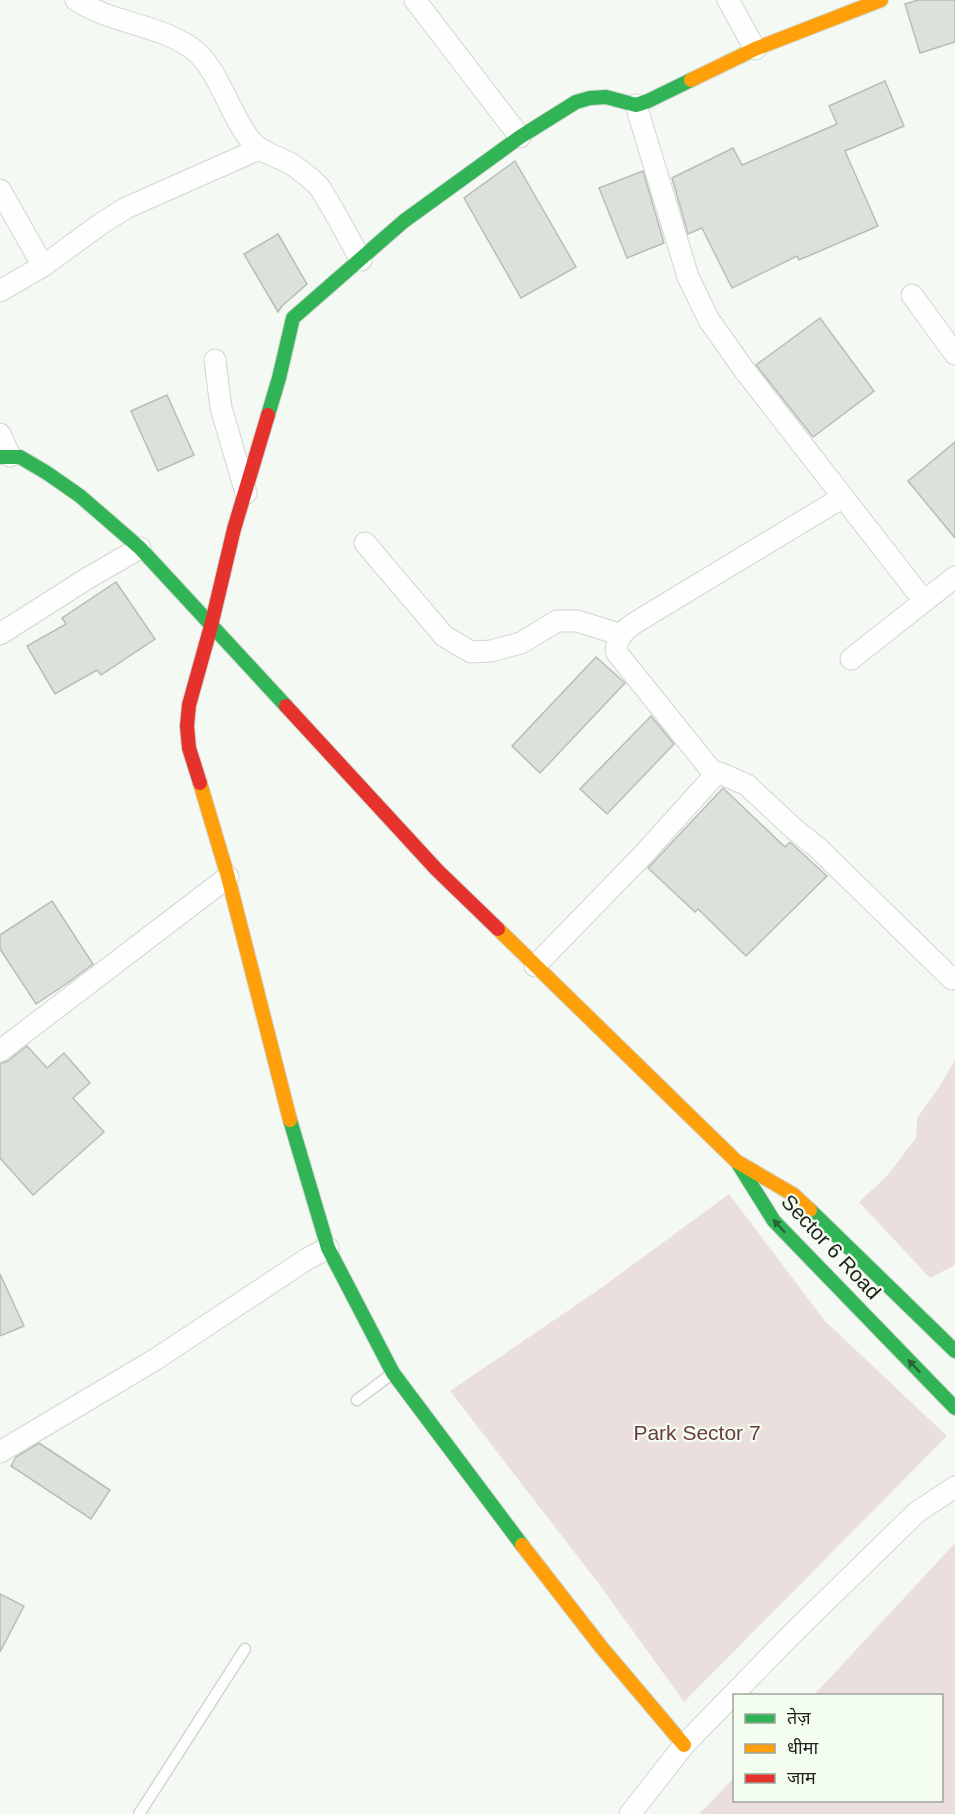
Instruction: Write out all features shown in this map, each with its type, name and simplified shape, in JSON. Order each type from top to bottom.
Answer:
[{"type":"street","points":[[76,0],[105,15],[179,40],[203,58],[243,130],[259,149],[288,161],[319,186],[361,260]]},
{"type":"street","points":[[415,0],[520,137]]},
{"type":"street","points":[[728,0],[755,49]]},
{"type":"street","points":[[684,1745],[602,1648],[514,1536],[393,1372],[376,1344],[328,1248],[290,1119],[228,877],[189,748],[187,726],[189,705],[212,626],[234,529],[279,378],[293,318],[404,221],[520,137],[576,102],[606,97],[636,105],[755,49],[881,0]]},
{"type":"street","points":[[636,105],[688,277],[709,320],[924,601]]},
{"type":"street","points":[[0,291],[43,266],[94,228],[126,208],[259,149]]},
{"type":"street","points":[[0,190],[43,266]]},
{"type":"street","points":[[912,295],[955,354]]},
{"type":"street","points":[[215,360],[221,408],[246,494]]},
{"type":"street","points":[[0,434],[5,457],[20,457],[47,473],[80,496],[140,548],[437,870],[736,1161]]},
{"type":"street","points":[[715,775],[617,653],[616,645],[628,627],[843,497]]},
{"type":"street","points":[[365,543],[444,636],[471,652],[491,651],[521,643],[557,621],[577,621],[622,635]]},
{"type":"street","points":[[0,634],[140,548]]},
{"type":"street","points":[[851,660],[955,577]]},
{"type":"street","points":[[535,966],[642,856],[715,775],[720,773],[747,785],[818,848],[952,979]]},
{"type":"street","points":[[0,1050],[228,877]]},
{"type":"street","name":"Sector 6 Road","points":[[736,1161],[794,1195],[955,1351]]},
{"type":"street","name":"Sector 6 Road","points":[[736,1161],[774,1221],[955,1408]]},
{"type":"street","points":[[0,1452],[156,1359],[307,1259],[328,1248]]},
{"type":"street","points":[[734,1694],[917,1512],[955,1487]]},
{"type":"street","points":[[630,1814],[684,1745],[733,1695]]},
{"type":"lane","points":[[357,1400],[393,1372]]},
{"type":"lane","points":[[139,1814],[245,1649]]},
{"type":"green space","points":[[955,1060],[955,1265],[930,1278],[859,1202],[887,1176],[916,1138],[917,1118]]},
{"type":"green space","name":"Park Sector 7","points":[[729,1194],[825,1321],[947,1436],[684,1702],[602,1588],[450,1391],[601,1288]]},
{"type":"green space","points":[[955,1543],[955,1814],[699,1814],[733,1779],[733,1802],[943,1802],[943,1694],[815,1694]]},
{"type":"building","points":[[918,0],[955,0],[955,42],[920,53],[905,4]]},
{"type":"building","points":[[885,81],[904,126],[845,151],[878,226],[799,260],[797,256],[732,288],[702,228],[688,234],[672,178],[733,148],[742,165],[837,124],[829,106]]},
{"type":"building","points":[[515,161],[576,267],[521,298],[464,198]]},
{"type":"building","points":[[643,171],[664,243],[627,258],[599,188]]},
{"type":"building","points":[[278,234],[307,284],[278,312],[244,254]]},
{"type":"building","points":[[820,318],[874,391],[813,437],[756,365]]},
{"type":"building","points":[[167,395],[194,455],[158,471],[131,411]]},
{"type":"building","points":[[955,442],[955,538],[908,481]]},
{"type":"building","points":[[116,582],[155,639],[101,675],[97,670],[55,694],[27,646],[66,624],[62,618]]},
{"type":"building","points":[[596,657],[625,683],[540,773],[512,746]]},
{"type":"building","points":[[651,716],[674,744],[607,814],[580,789]]},
{"type":"building","points":[[723,788],[785,847],[790,842],[827,876],[746,956],[698,909],[695,912],[648,868]]},
{"type":"building","points":[[52,901],[93,964],[36,1004],[0,949],[0,935]]},
{"type":"building","points":[[27,1046],[47,1068],[64,1053],[90,1083],[73,1098],[104,1132],[33,1195],[0,1158],[0,1064],[8,1061]]},
{"type":"building","points":[[0,1274],[24,1326],[0,1336]]},
{"type":"building","points":[[39,1443],[110,1490],[91,1519],[11,1466],[16,1457]]},
{"type":"building","points":[[0,1594],[24,1606],[0,1652]]},
{"type":"traffic: fast","points":[[268,415],[293,318],[404,221],[520,137],[576,102],[606,97],[636,105],[691,80]]},
{"type":"traffic: fast","points":[[0,457],[20,457],[47,473],[80,496],[140,548],[286,706]]},
{"type":"traffic: fast","points":[[290,1120],[328,1248],[393,1373],[522,1545]]},
{"type":"traffic: fast","points":[[739,1165],[774,1221],[955,1408]]},
{"type":"traffic: fast","points":[[810,1210],[955,1351]]},
{"type":"traffic: slow","points":[[691,80],[755,49],[881,0]]},
{"type":"traffic: slow","points":[[200,783],[228,877],[290,1120]]},
{"type":"traffic: slow","points":[[498,929],[736,1161],[794,1195],[810,1210]]},
{"type":"traffic: slow","points":[[522,1545],[602,1648],[684,1745]]},
{"type":"traffic: jam","points":[[200,783],[189,748],[187,726],[189,705],[234,529],[268,415]]},
{"type":"traffic: jam","points":[[286,706],[437,870],[498,929]]}]
